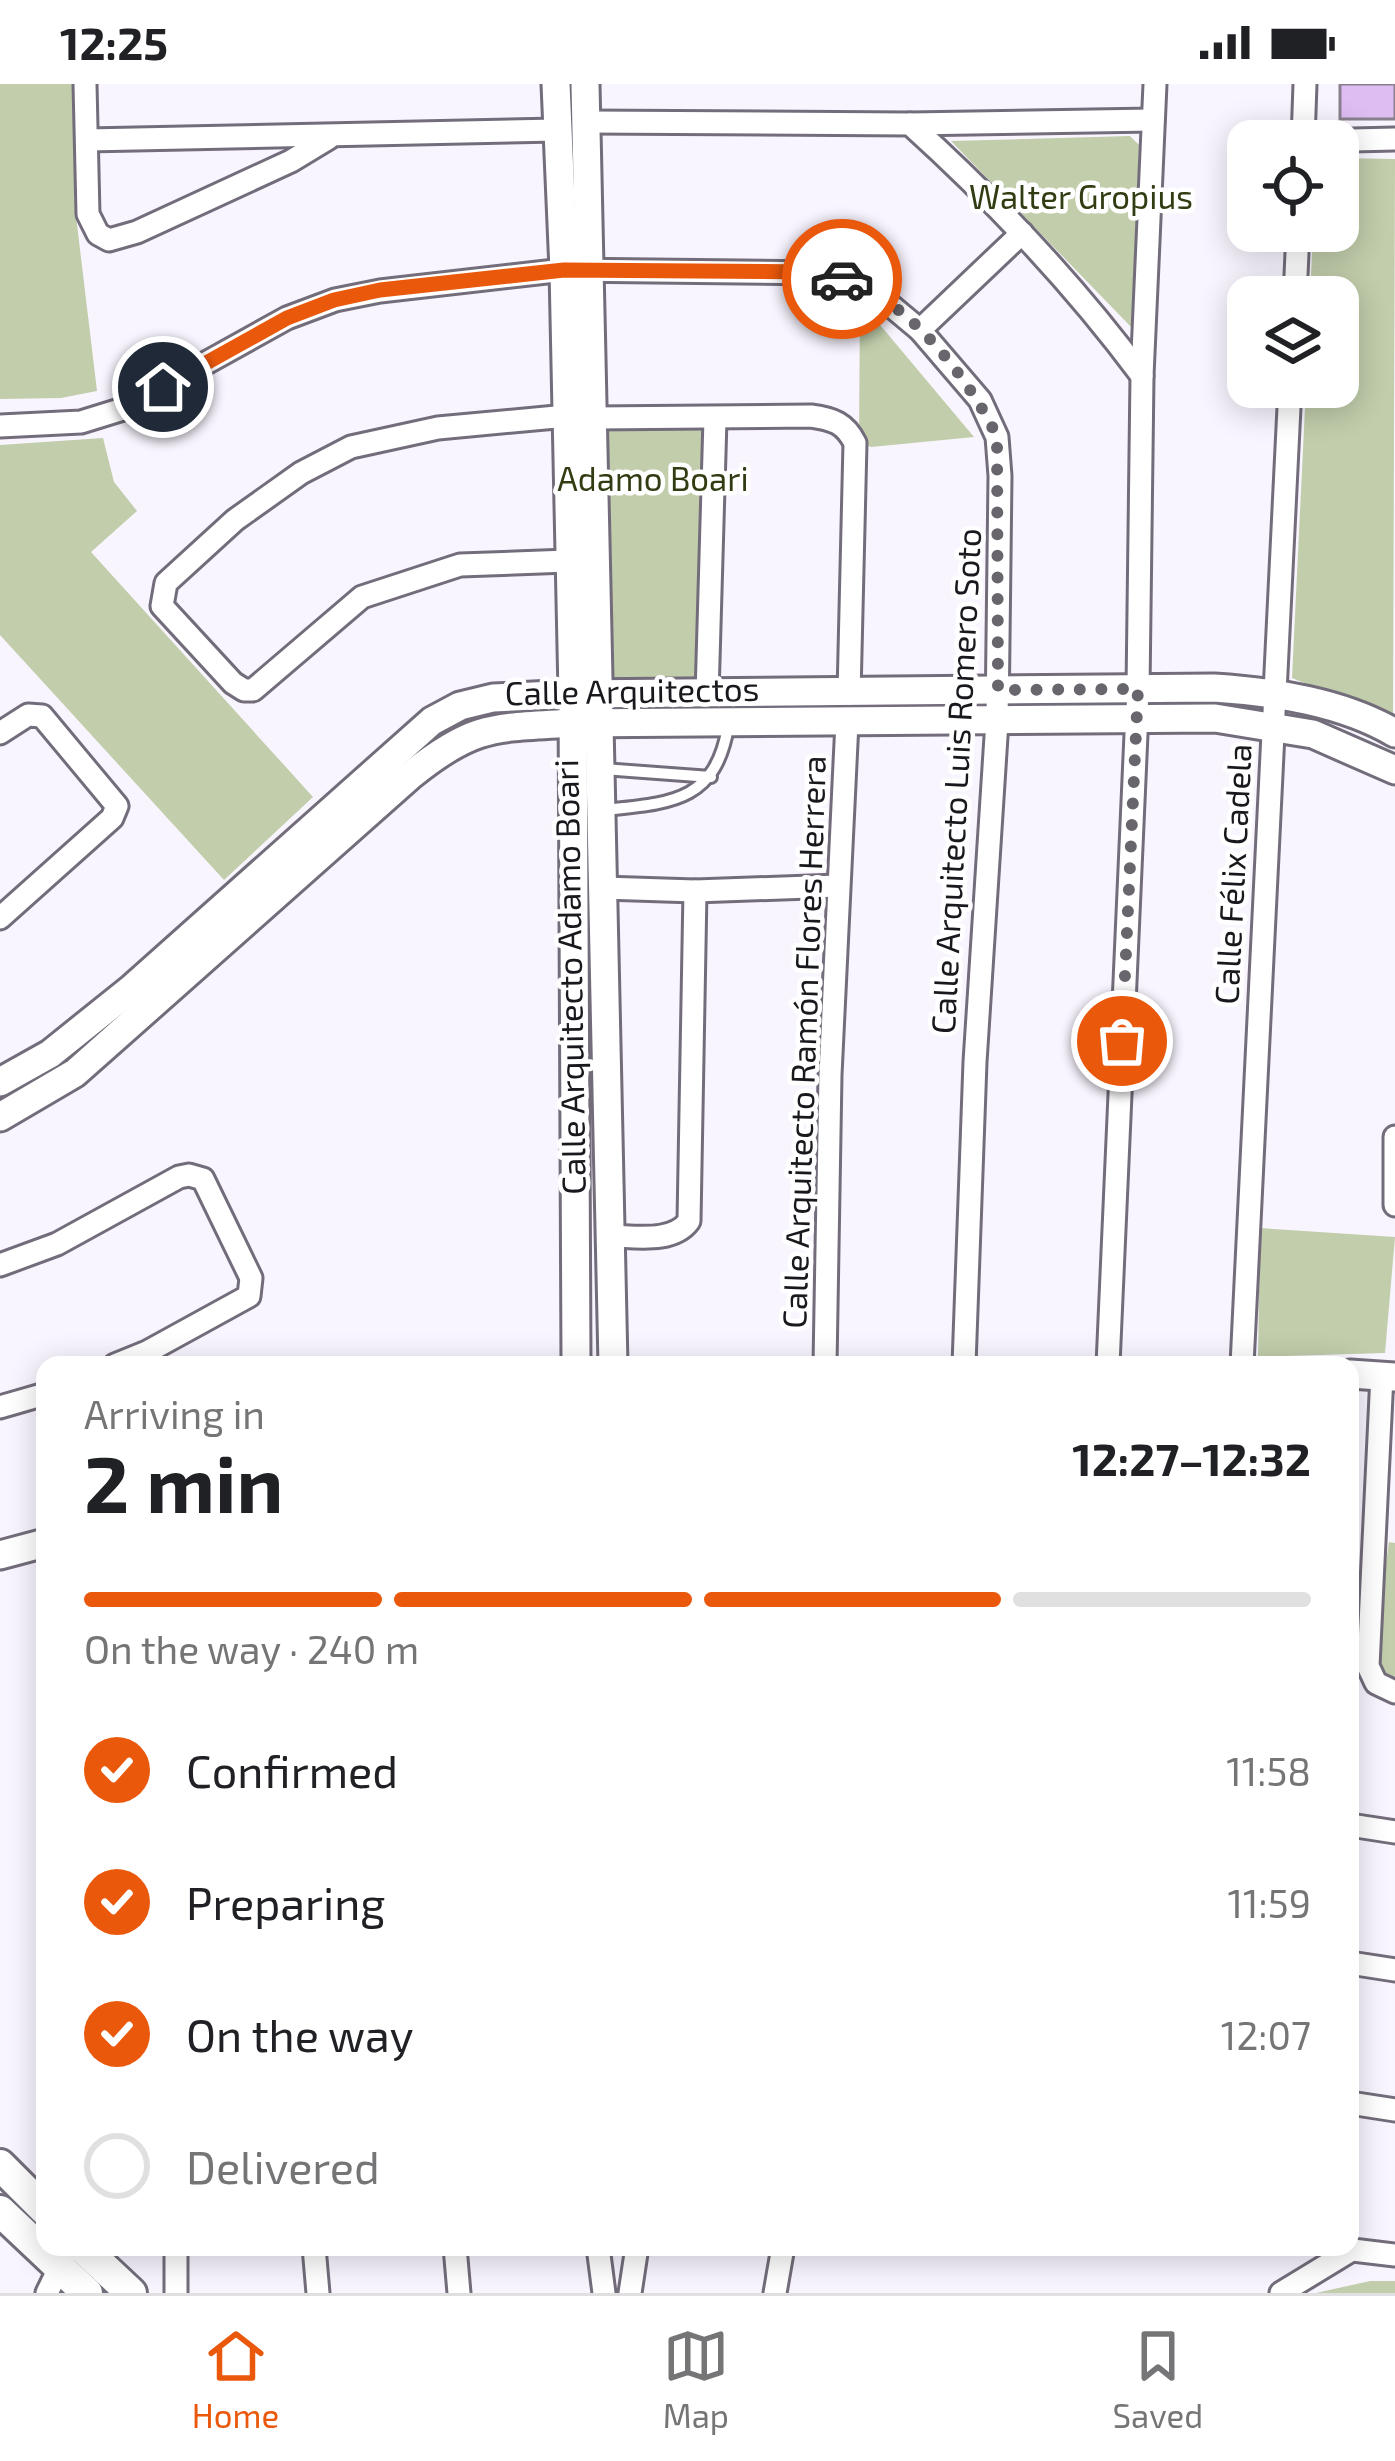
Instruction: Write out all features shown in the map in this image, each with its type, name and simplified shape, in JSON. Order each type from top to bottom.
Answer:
[{"type":"main road","points":[[0,2165],[36,2201]]},
{"type":"main road","points":[[0,2211],[36,2240]]},
{"type":"main road","points":[[64,2263],[87,2293]]},
{"type":"main road","points":[[64,2263],[130,2293]]},
{"type":"street","points":[[85,84],[88,214],[98,234],[109,240],[137,232],[291,161],[331,137]]},
{"type":"street","name":"Calle Arquitecto Adamo Boari","points":[[556,84],[557,130],[576,270]]},
{"type":"street","name":"Calle Arquitecto Adamo Boari","points":[[576,1356],[572,723],[587,694],[576,270],[587,122],[585,84]]},
{"type":"street","points":[[1108,1356],[1137,703],[1142,376],[1155,84]]},
{"type":"street","points":[[1305,84],[1306,120]]},
{"type":"street","points":[[587,122],[1153,120]]},
{"type":"street","points":[[910,124],[970,178],[1087,302],[1142,376]]},
{"type":"street","points":[[87,140],[557,130]]},
{"type":"street","points":[[1359,140],[1395,139]]},
{"type":"street","points":[[920,330],[1022,233]]},
{"type":"street","name":"Calle Arquitecto Luis Romero Soto","points":[[0,425],[81,422],[123,409],[287,318],[334,300],[380,290],[576,270],[820,272],[866,285],[920,330],[980,400],[997,437],[997,721],[975,1062],[964,1356]]},
{"type":"street","name":"Calle Félix Cadela","points":[[1242,1356],[1289,408]]},
{"type":"street","points":[[568,561],[460,566],[362,597],[261,686],[244,690],[164,612],[161,595],[182,566],[235,520],[302,473],[352,447],[438,428],[580,417],[716,419],[707,695]]},
{"type":"street","name":"Calle Arquitecto Adamo Boari","points":[[580,417],[568,561],[587,694],[602,724],[613,1356]]},
{"type":"street","name":"Calle Arquitecto Ramón Flores Herrera","points":[[716,419],[830,418],[849,430],[856,443],[825,1356]]},
{"type":"street","name":"Calle Arquitectos","points":[[0,1082],[50,1054],[115,1002],[398,748],[460,706],[493,698],[707,695],[997,721],[1214,688],[1276,694],[1332,707],[1395,733]]},
{"type":"street","name":"Calle Arquitectos","points":[[0,1117],[75,1073],[411,775],[468,735],[572,723],[728,723],[998,690],[1137,703],[1274,725],[1313,734],[1395,770]]},
{"type":"street","points":[[0,733],[16,719],[35,714],[47,722],[117,806],[112,818],[0,918]]},
{"type":"street","points":[[287,846],[307,868]]},
{"type":"street","points":[[603,889],[838,886]]},
{"type":"street","points":[[608,1236],[663,1236],[677,1233],[689,1221],[695,891]]},
{"type":"street","points":[[1395,1137],[1395,1205]]},
{"type":"street","points":[[0,1265],[57,1244],[179,1178],[197,1175],[208,1185],[250,1278],[249,1296],[137,1356]]},
{"type":"street","points":[[1385,1687],[1368,1666],[1388,1376]]},
{"type":"street","points":[[0,1406],[36,1396]]},
{"type":"street","points":[[0,1555],[36,1545]]},
{"type":"street","points":[[1359,1826],[1395,1832]]},
{"type":"street","points":[[1359,1964],[1395,1970]]},
{"type":"street","points":[[1359,2104],[1395,2110]]},
{"type":"street","points":[[1359,2251],[1395,2255]]},
{"type":"street","points":[[176,2256],[176,2293]]},
{"type":"street","points":[[315,2256],[318,2293]]},
{"type":"street","points":[[455,2256],[459,2293]]},
{"type":"street","points":[[599,2256],[604,2293]]},
{"type":"street","points":[[631,2293],[637,2256]]},
{"type":"street","points":[[775,2293],[781,2256]]},
{"type":"street","points":[[1281,2293],[1330,2256]]},
{"type":"lane","points":[[603,811],[664,804],[711,777],[723,758],[728,723]]},
{"type":"lane","points":[[603,769],[711,777]]},
{"type":"green space","points":[[0,84],[72,84],[76,216],[97,391],[61,398],[0,399]]},
{"type":"green space","name":"Walter Gropius","points":[[1130,136],[1139,145],[1133,329],[951,141]]},
{"type":"green space","points":[[1359,158],[1395,159],[1393,719],[1292,678],[1305,408],[1359,408],[1359,276],[1311,276],[1312,252],[1359,252]]},
{"type":"green space","points":[[860,301],[974,437],[871,447],[859,441]]},
{"type":"green space","name":"Adamo Boari","points":[[594,418],[715,419],[707,695],[601,695]]},
{"type":"green space","points":[[103,438],[114,482],[137,511],[91,552],[313,797],[224,880],[0,635],[0,445]]},
{"type":"green space","points":[[1260,1228],[1395,1237],[1385,1353],[1258,1356]]},
{"type":"green space","points":[[1389,1542],[1395,1543],[1395,1680],[1370,1675]]},
{"type":"green space","points":[[1370,2281],[1395,2281],[1395,2293],[1316,2293]]},
{"type":"building","points":[[1340,84],[1395,84],[1395,119],[1340,119]]},
{"type":"way so far","points":[[842,279],[866,285],[920,330],[980,400],[997,437],[998,690],[1138,689],[1122,1041]]},
{"type":"route","points":[[163,387],[287,318],[334,300],[380,290],[564,270],[820,272],[842,279]]}]
